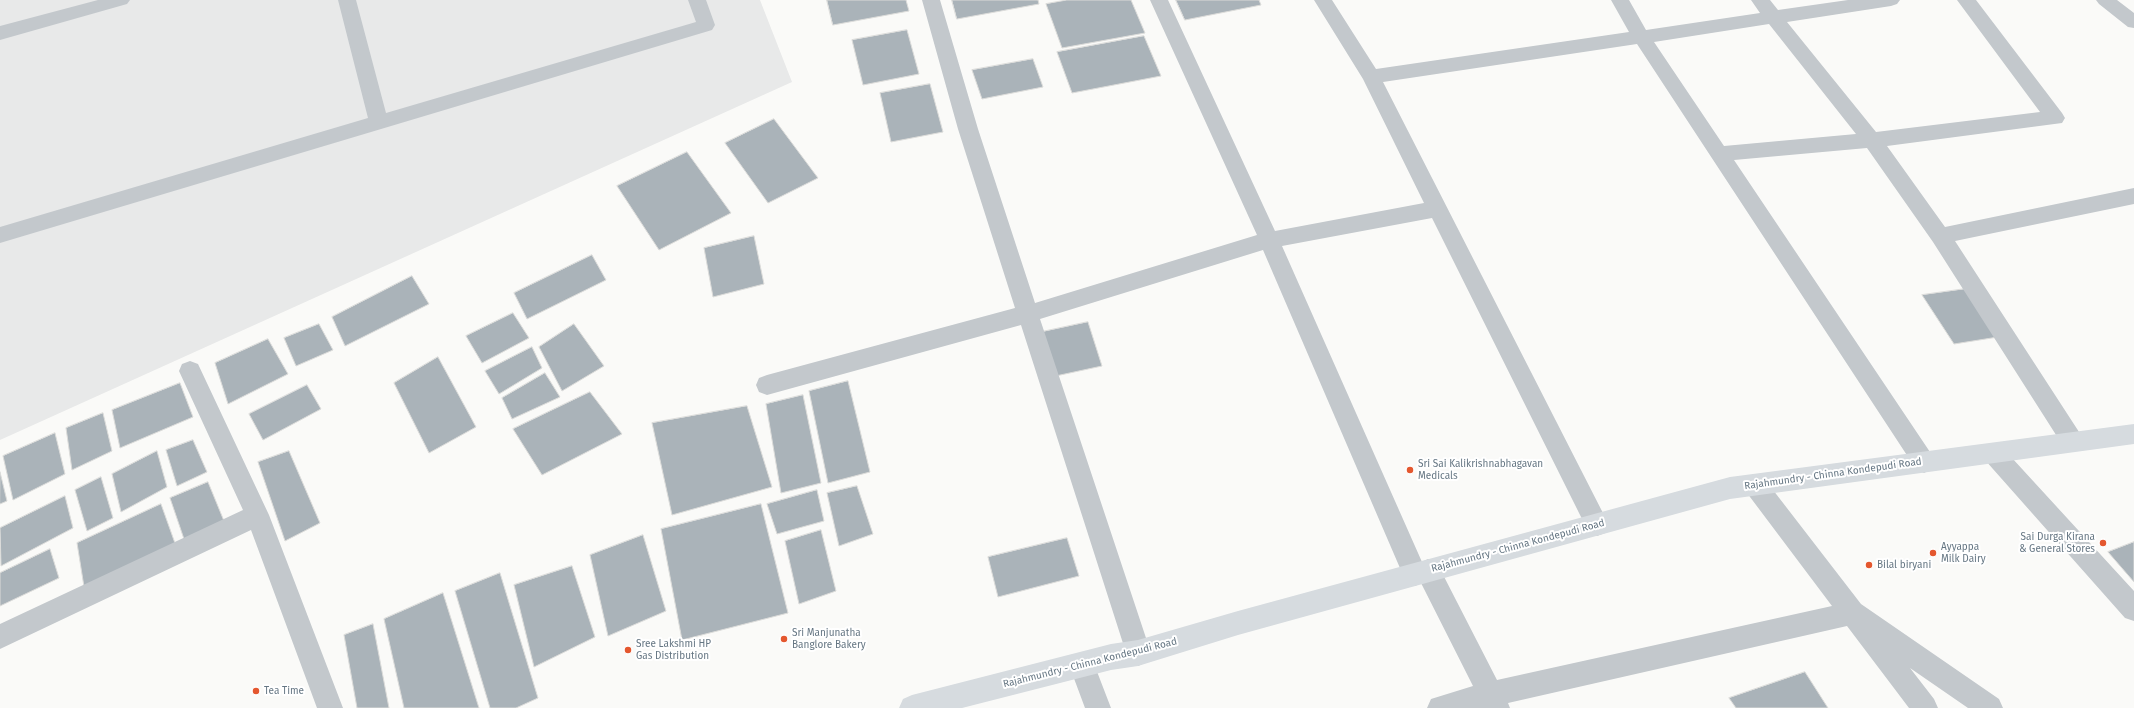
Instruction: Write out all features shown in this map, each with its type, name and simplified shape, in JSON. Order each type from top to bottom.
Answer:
[{"type":"main road","name":"Rajahmundry - Chinna Kondepudi Road","points":[[912,708],[1138,652],[1422,572],[1730,488],[2134,434]]},
{"type":"street","points":[[0,34],[121,0]]},
{"type":"street","points":[[347,0],[379,122]]},
{"type":"street","points":[[0,235],[706,25],[697,0]]},
{"type":"street","points":[[931,0],[968,129],[1138,652]]},
{"type":"street","points":[[1159,0],[1422,572],[1494,701]]},
{"type":"street","points":[[1323,0],[1371,77],[1597,525]]},
{"type":"street","points":[[1620,0],[1642,38],[1721,154],[1924,462]]},
{"type":"street","points":[[1760,0],[1872,140],[1940,236],[2072,442]]},
{"type":"street","points":[[1371,77],[1774,19],[1891,0]]},
{"type":"street","points":[[1721,154],[1872,140],[2055,118],[1966,0]]},
{"type":"street","points":[[2105,0],[2134,22]]},
{"type":"street","points":[[1940,236],[2134,196]]},
{"type":"street","points":[[767,385],[1028,314],[1269,240],[1438,209]]},
{"type":"street","points":[[190,371],[256,515],[330,708]]},
{"type":"street","points":[[1993,453],[2134,609]]},
{"type":"street","points":[[1755,485],[1925,708]]},
{"type":"street","points":[[0,637],[256,515]]},
{"type":"street","points":[[1440,708],[1494,701],[1853,613],[1990,708]]},
{"type":"street","points":[[1082,665],[1098,708]]},
{"type":"shaded area","points":[[0,0],[760,0],[792,82],[0,440]]},
{"type":"building","points":[[827,0],[906,0],[909,11],[833,25]]},
{"type":"building","points":[[952,0],[1038,0],[1039,4],[957,19]]},
{"type":"building","points":[[1067,0],[1131,0],[1145,33],[1062,48],[1046,4]]},
{"type":"building","points":[[1176,0],[1259,0],[1261,5],[1185,20]]},
{"type":"building","points":[[907,30],[919,74],[863,85],[852,40]]},
{"type":"building","points":[[1144,36],[1161,76],[1072,93],[1057,52]]},
{"type":"building","points":[[1033,59],[1043,87],[982,99],[972,70]]},
{"type":"building","points":[[930,84],[943,132],[891,142],[880,93]]},
{"type":"building","points":[[774,119],[818,178],[768,203],[725,143]]},
{"type":"building","points":[[687,152],[731,213],[659,250],[617,186]]},
{"type":"building","points":[[754,236],[764,284],[713,297],[704,248]]},
{"type":"building","points":[[592,255],[606,280],[527,319],[514,293]]},
{"type":"building","points":[[412,276],[429,304],[345,346],[332,317]]},
{"type":"building","points":[[1965,289],[1998,337],[1954,344],[1922,295]]},
{"type":"building","points":[[513,313],[529,338],[482,363],[466,336]]},
{"type":"building","points":[[1088,322],[1102,366],[1051,377],[1037,333]]},
{"type":"building","points":[[319,324],[333,350],[296,366],[284,338]]},
{"type":"building","points":[[574,324],[604,366],[562,391],[539,347]]},
{"type":"building","points":[[268,339],[288,374],[228,404],[215,363]]},
{"type":"building","points":[[532,347],[542,368],[499,394],[485,371]]},
{"type":"building","points":[[438,357],[476,427],[429,453],[394,383]]},
{"type":"building","points":[[545,373],[560,397],[512,419],[502,398]]},
{"type":"building","points":[[848,381],[870,472],[828,483],[809,391]]},
{"type":"building","points":[[180,383],[193,417],[120,448],[112,410]]},
{"type":"building","points":[[307,385],[321,409],[263,440],[249,414]]},
{"type":"building","points":[[590,392],[622,434],[542,475],[513,429]]},
{"type":"building","points":[[803,395],[821,483],[781,493],[766,404]]},
{"type":"building","points":[[747,406],[772,487],[672,515],[652,423]]},
{"type":"building","points":[[103,413],[112,451],[72,470],[66,428]]},
{"type":"building","points":[[55,433],[65,474],[13,500],[3,456]]},
{"type":"building","points":[[193,440],[207,472],[177,486],[166,450]]},
{"type":"building","points":[[157,451],[167,487],[121,512],[112,474]]},
{"type":"building","points":[[289,451],[320,523],[285,541],[258,462]]},
{"type":"building","points":[[0,472],[7,501],[0,504]]},
{"type":"building","points":[[101,477],[113,518],[87,531],[75,490]]},
{"type":"building","points":[[208,482],[224,521],[185,542],[170,498]]},
{"type":"building","points":[[857,486],[873,534],[839,546],[827,493]]},
{"type":"building","points":[[817,490],[824,521],[777,534],[767,504]]},
{"type":"building","points":[[65,496],[73,528],[1,566],[0,528]]},
{"type":"building","points":[[161,504],[176,546],[85,593],[77,543]]},
{"type":"building","points":[[761,504],[788,613],[682,640],[661,529]]},
{"type":"building","points":[[821,530],[836,591],[799,604],[785,541]]},
{"type":"building","points":[[643,535],[666,611],[608,636],[590,555]]},
{"type":"building","points":[[1067,538],[1079,576],[998,597],[988,557]]},
{"type":"building","points":[[2134,542],[2134,582],[2108,552]]},
{"type":"building","points":[[50,549],[59,578],[0,606],[0,573]]},
{"type":"building","points":[[572,566],[595,637],[534,667],[514,585]]},
{"type":"building","points":[[500,573],[538,698],[516,708],[490,708],[455,591]]},
{"type":"building","points":[[443,593],[479,708],[404,708],[384,619]]},
{"type":"building","points":[[373,624],[389,708],[357,708],[344,635]]},
{"type":"building","points":[[1805,672],[1828,708],[1736,708],[1729,698]]},
{"type":"place","name":"Sri Sai Kalikrishnabhagavan Medicals","points":[[1410,470]]},
{"type":"place","name":"Sai Durga Kirana & General Stores","points":[[2103,543]]},
{"type":"place","name":"Ayyappa Milk Dairy","points":[[1933,553]]},
{"type":"place","name":"Bilal biryani","points":[[1869,565]]},
{"type":"place","name":"Sri Manjunatha Banglore Bakery","points":[[784,639]]},
{"type":"place","name":"Sree Lakshmi HP Gas Distribution","points":[[628,650]]},
{"type":"place","name":"Tea Time","points":[[256,691]]}]
